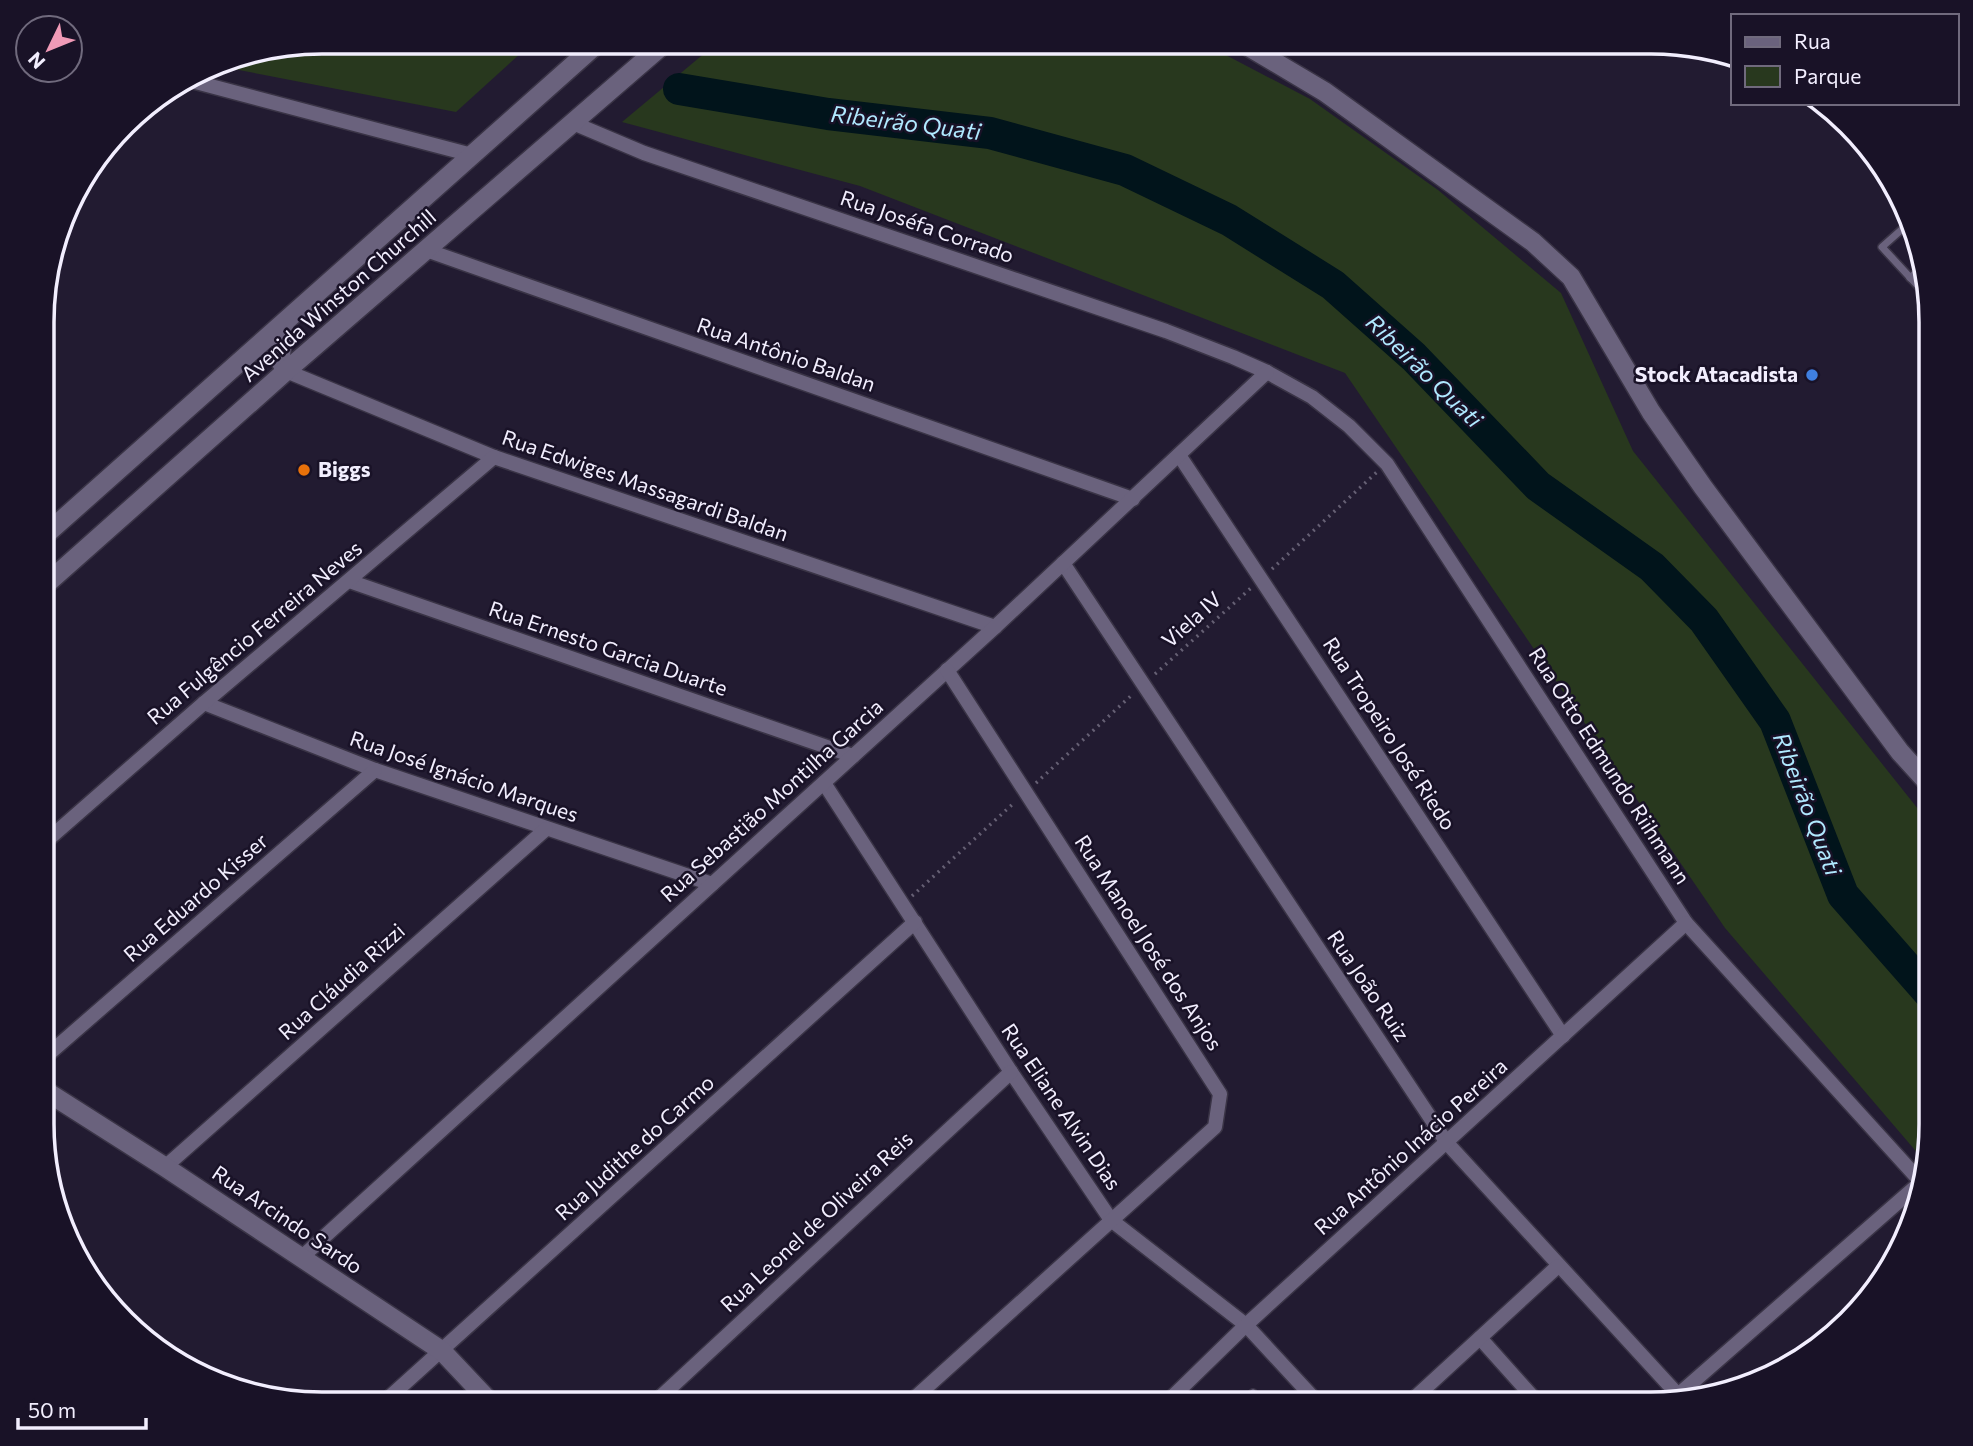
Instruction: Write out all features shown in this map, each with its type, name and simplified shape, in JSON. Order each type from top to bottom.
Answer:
[{"type":"main road","name":"Avenida Winston Churchill","points":[[54,527],[586,54]]},
{"type":"main road","name":"Avenida Winston Churchill","points":[[54,577],[286,371],[652,54]]},
{"type":"main road","points":[[1261,54],[1347,107],[1522,233],[1571,277],[1651,412],[1900,752],[1919,773]]},
{"type":"main road","points":[[284,324],[280,360],[286,371]]},
{"type":"main road","name":"Rua Arcindo Sardo","points":[[54,1096],[442,1351],[481,1392]]},
{"type":"street","points":[[201,83],[472,155]]},
{"type":"street","name":"Rua Joséfa Corrado","points":[[573,123],[657,158],[1166,331],[1267,372]]},
{"type":"street","name":"Rua Antônio Baldan","points":[[426,250],[1133,499]]},
{"type":"street","name":"Rua Edwiges Massagardi Baldan","points":[[286,371],[494,457],[995,627]]},
{"type":"street","name":"Rua Sebastião Montilha Garcia","points":[[302,1257],[995,627],[1267,372]]},
{"type":"street","name":"Rua Otto Edmundo Riihmann","points":[[1267,372],[1312,397],[1349,426],[1387,464],[1686,923],[1914,1174]]},
{"type":"street","name":"Rua Tropeiro José Riedo","points":[[1179,455],[1563,1036]]},
{"type":"street","name":"Rua Fulgêncio Ferreira Neves","points":[[54,834],[494,457]]},
{"type":"street","name":"Rua João Ruiz","points":[[1063,563],[1447,1143],[1674,1390]]},
{"type":"street","name":"Rua Ernesto Garcia Duarte","points":[[349,581],[853,757]]},
{"type":"street","name":"Rua Manoel José dos Anjos","points":[[921,1392],[1215,1127],[1220,1094],[947,670]]},
{"type":"street","name":"Rua José Ignácio Marques","points":[[204,703],[375,770],[712,884]]},
{"type":"street","name":"Rua Eduardo Kisser","points":[[54,1049],[375,770]]},
{"type":"street","name":"Rua Eliane Alvin Dias","points":[[824,783],[1011,1072],[1111,1220],[1246,1325],[1308,1392]]},
{"type":"street","name":"Rua Cláudia Rizzi","points":[[165,1167],[546,828]]},
{"type":"street","name":"Rua Judithe do Carmo","points":[[396,1392],[915,922]]},
{"type":"street","name":"Rua Antônio Inácio Pereira","points":[[1177,1392],[1246,1325],[1686,923]]},
{"type":"street","name":"Rua Leonel de Oliveira Reis","points":[[666,1392],[1011,1072]]},
{"type":"street","points":[[1687,1389],[1910,1194]]},
{"type":"street","points":[[1421,1392],[1558,1266]]},
{"type":"street","points":[[1480,1338],[1528,1392]]},
{"type":"lane","points":[[1902,229],[1882,247],[1916,284]]},
{"type":"lane","points":[[1910,278],[1914,274]]},
{"type":"path","name":"Viela IV","points":[[1143,685],[1387,464]]},
{"type":"green space","points":[[322,54],[520,54],[456,112],[234,69],[270,59]]},
{"type":"green space","points":[[704,54],[1224,54],[1310,99],[1438,190],[1561,293],[1633,451],[1919,810],[1917,1152],[1725,928],[1345,373],[860,186],[622,122]]},
{"type":"waterway","name":"Ribeirão Quati","points":[[679,89],[828,114],[990,133],[1125,170],[1229,220],[1333,285],[1414,357],[1538,486],[1652,567],[1704,620],[1775,721],[1843,895],[1919,981]]},
{"type":"place","name":"Stock Atacadista","points":[[1812,375]]},
{"type":"place","name":"Biggs","points":[[304,470]]}]
